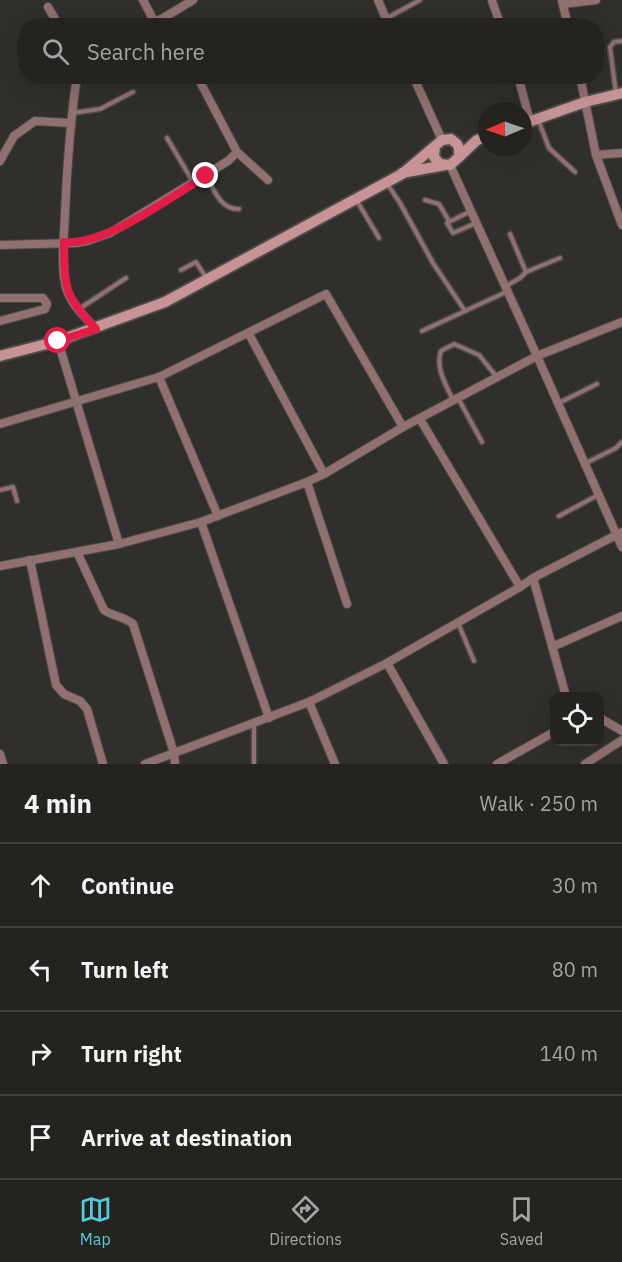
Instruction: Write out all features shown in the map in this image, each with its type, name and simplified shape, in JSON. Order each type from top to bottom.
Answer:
[{"type":"street","points":[[142,0],[152,18]]},
{"type":"street","points":[[165,17],[193,0]]},
{"type":"street","points":[[378,0],[386,18]]},
{"type":"street","points":[[566,18],[563,2],[596,0]]},
{"type":"street","points":[[492,1],[498,18]]},
{"type":"street","points":[[48,7],[54,18]]},
{"type":"street","points":[[76,84],[70,123],[64,242],[65,283],[78,310],[96,329]]},
{"type":"street","points":[[201,84],[237,152],[268,180]]},
{"type":"street","points":[[417,84],[442,142],[459,148],[459,157]]},
{"type":"street","points":[[520,84],[525,102]]},
{"type":"street","points":[[582,84],[596,155],[622,225]]},
{"type":"street","points":[[532,120],[585,102],[619,94]]},
{"type":"street","points":[[0,161],[14,136],[35,121],[70,123]]},
{"type":"street","points":[[0,356],[96,329],[165,302],[402,174],[442,142],[478,139]]},
{"type":"street","points":[[442,142],[434,157],[440,164],[447,165]]},
{"type":"street","points":[[402,174],[447,165],[478,142]]},
{"type":"street","points":[[0,245],[87,241],[110,233],[206,176],[237,152]]},
{"type":"street","points":[[596,155],[622,153]]},
{"type":"street","points":[[447,165],[471,211],[599,494],[619,533],[622,547]]},
{"type":"street","points":[[0,424],[159,377],[326,294],[403,428]]},
{"type":"street","points":[[0,298],[43,298],[47,304],[45,309],[0,321]]},
{"type":"street","points":[[0,566],[119,544],[201,522],[307,482],[537,356],[622,322]]},
{"type":"street","points":[[249,334],[324,474]]},
{"type":"street","points":[[58,341],[119,544]]},
{"type":"street","points":[[159,377],[218,516]]},
{"type":"street","points":[[420,419],[520,587]]},
{"type":"street","points":[[307,482],[347,604]]},
{"type":"street","points":[[201,522],[269,718]]},
{"type":"street","points":[[145,764],[309,702],[387,663],[532,578],[619,533]]},
{"type":"street","points":[[78,552],[104,610],[111,615],[126,618],[133,624],[174,753],[175,764]]},
{"type":"street","points":[[30,560],[56,685],[64,694],[80,701],[87,709],[103,764]]},
{"type":"street","points":[[532,578],[565,692]]},
{"type":"street","points":[[552,647],[622,615]]},
{"type":"street","points":[[387,663],[444,764]]},
{"type":"street","points":[[309,702],[335,764]]},
{"type":"street","points":[[604,720],[622,731]]},
{"type":"street","points":[[497,764],[550,735]]},
{"type":"street","points":[[585,764],[622,740]]},
{"type":"street","points":[[0,754],[3,764]]},
{"type":"lane","points":[[394,18],[420,0]]},
{"type":"lane","points":[[619,94],[610,47],[614,42],[622,41]]},
{"type":"lane","points":[[71,113],[100,109],[133,92]]},
{"type":"lane","points":[[532,124],[549,148],[575,172]]},
{"type":"lane","points":[[167,138],[194,183]]},
{"type":"lane","points":[[206,176],[224,204],[231,210],[239,209]]},
{"type":"lane","points":[[386,182],[465,311]]},
{"type":"lane","points":[[356,198],[379,238]]},
{"type":"lane","points":[[425,200],[440,204],[453,233],[476,223]]},
{"type":"lane","points":[[449,221],[471,211]]},
{"type":"lane","points":[[510,234],[526,272]]},
{"type":"lane","points":[[422,331],[507,289],[526,272],[560,258]]},
{"type":"lane","points":[[181,270],[196,262],[208,279]]},
{"type":"lane","points":[[78,310],[126,278]]},
{"type":"lane","points":[[482,442],[444,382],[439,362],[441,351],[450,344],[457,344],[479,355],[496,377]]},
{"type":"lane","points":[[559,404],[597,384]]},
{"type":"lane","points":[[585,463],[616,448],[622,442]]},
{"type":"lane","points":[[0,490],[14,487],[17,501]]},
{"type":"lane","points":[[559,516],[599,494]]},
{"type":"lane","points":[[458,622],[474,662]]},
{"type":"lane","points":[[254,724],[254,764]]},
{"type":"route","points":[[58,341],[96,329],[78,310],[68,293],[65,283],[64,242],[87,241],[110,233],[206,176]]}]
